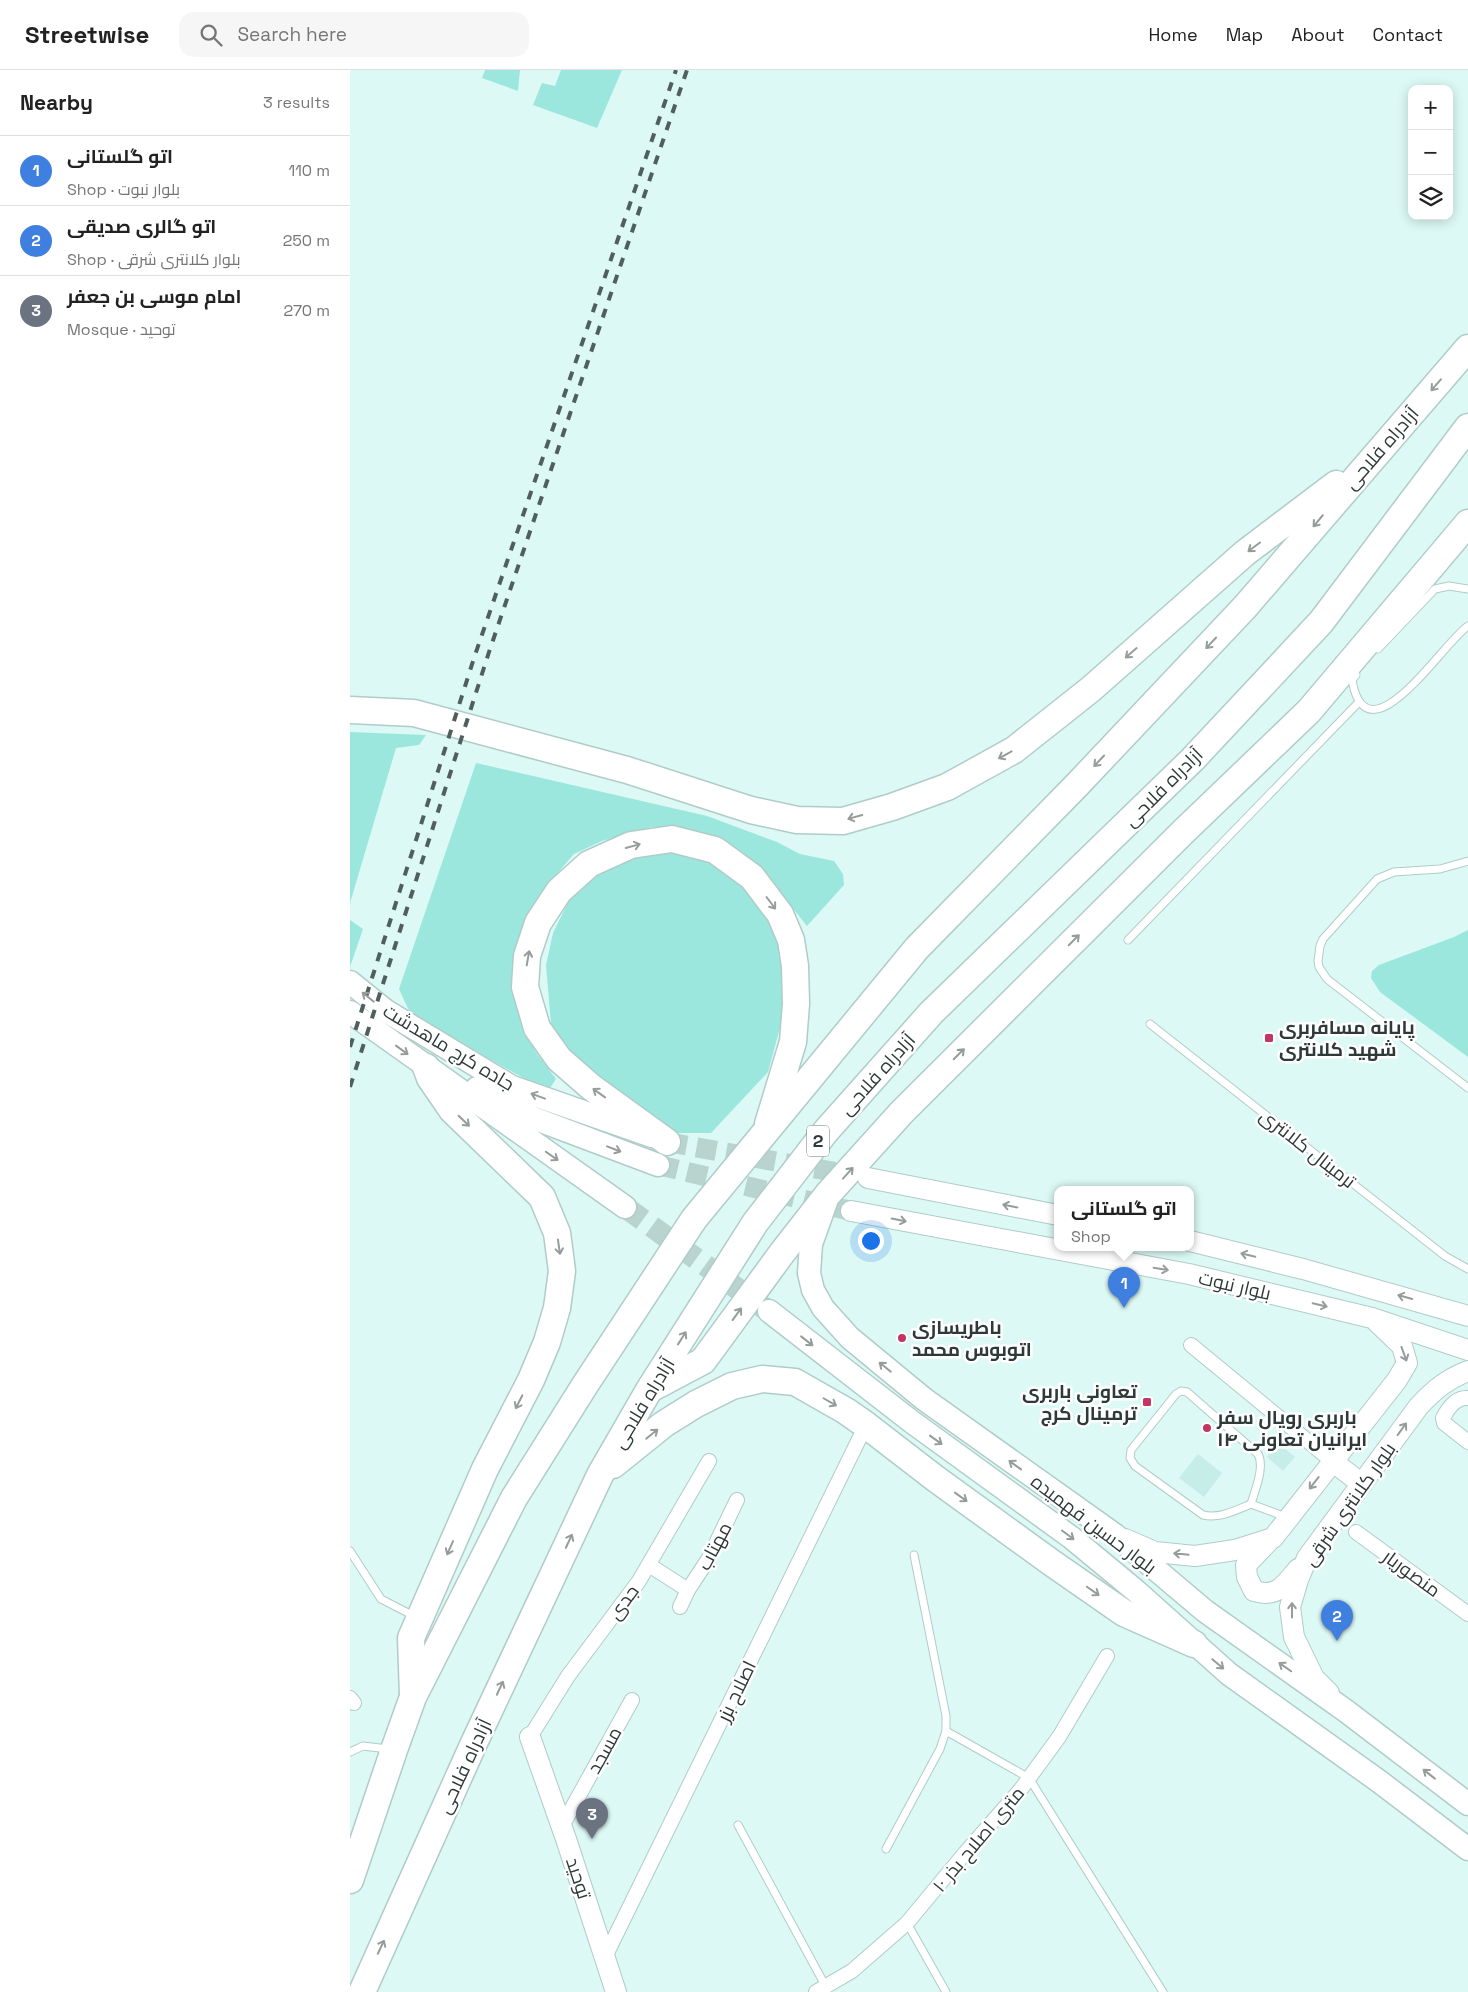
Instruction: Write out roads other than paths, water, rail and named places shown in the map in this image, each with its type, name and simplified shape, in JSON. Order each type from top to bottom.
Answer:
[{"type":"highway","name":"آزادراه فلاحی","points":[[350,1880],[413,1697],[514,1498],[694,1219],[917,948],[1076,786],[1245,607],[1468,348]]},
{"type":"highway","name":"آزادراه فلاحی","points":[[362,1992],[474,1743],[600,1475],[649,1390],[755,1223],[826,1131],[931,1013],[1193,759],[1321,622],[1468,427]]},
{"type":"highway","points":[[350,710],[414,713],[627,770],[751,810],[797,820],[843,820],[892,807],[946,787],[1014,750],[1091,689],[1245,553],[1376,453]]},
{"type":"highway","points":[[649,1390],[703,1361],[828,1194],[902,1112],[1183,832],[1309,711],[1468,523]]},
{"type":"highway","points":[[662,1154],[559,1059],[537,1028],[525,987],[527,956],[538,923],[558,891],[589,864],[630,846],[672,839],[715,850],[752,877],[780,914],[792,940],[796,1004],[793,1042],[764,1136]]},
{"type":"highway","points":[[413,1697],[412,1638],[485,1470],[531,1380],[547,1342],[557,1308],[562,1271],[557,1233],[542,1197],[452,1110],[430,1078],[426,1067]]},
{"type":"highway","points":[[600,1475],[664,1424],[696,1404],[732,1386],[762,1379],[795,1382],[846,1411],[866,1425],[982,1512],[1124,1613],[1194,1644]]},
{"type":"main road","name":"جاده کرج ماهدشت","points":[[350,982],[386,1011],[512,1087],[662,1154]]},
{"type":"main road","name":"جاده کرج ماهدشت","points":[[350,1012],[625,1207]]},
{"type":"main road","points":[[426,1067],[437,1067],[533,1118],[662,1154]]},
{"type":"main road","name":"بلوار حسین فهمیده","points":[[828,1194],[811,1244],[809,1273],[813,1290],[823,1308],[850,1338],[924,1399],[1115,1534],[1205,1611],[1346,1710],[1468,1804]]},
{"type":"main road","name":"بلوار حسین فهمیده","points":[[769,1311],[912,1422],[1072,1538],[1136,1591],[1229,1674],[1380,1782],[1468,1849]]},
{"type":"street","points":[[868,1178],[1054,1214]]},
{"type":"street","name":"بلوار نبوت","points":[[851,1211],[1054,1249]]},
{"type":"street","name":"بلوار نبوت","points":[[1194,1242],[1303,1269],[1468,1316]]},
{"type":"street","name":"بلوار نبوت","points":[[1066,1251],[1189,1274],[1372,1318],[1468,1350]]},
{"type":"street","points":[[1439,1307],[1468,1300]]},
{"type":"street","name":"بلوار کلانتری شرقی","points":[[1372,1318],[1402,1346],[1407,1363],[1397,1380],[1273,1538],[1246,1565],[1246,1577],[1254,1591],[1264,1594],[1280,1590],[1307,1558],[1419,1406],[1434,1390],[1452,1377],[1468,1370]]},
{"type":"street","points":[[1191,1345],[1362,1484]]},
{"type":"street","points":[[1468,1398],[1452,1404],[1443,1418],[1444,1423],[1468,1442]]},
{"type":"street","name":"اصلاح بزر","points":[[605,1957],[866,1425]]},
{"type":"street","name":"جدی","points":[[530,1737],[568,1676],[649,1565],[709,1461]]},
{"type":"street","name":"مهتاب","points":[[680,1607],[688,1590],[709,1558],[737,1500]]},
{"type":"street","name":"منصوریار","points":[[1356,1532],[1468,1614]]},
{"type":"street","points":[[1115,1534],[1156,1552],[1195,1556],[1235,1550],[1273,1538]]},
{"type":"street","name":"بلوار کلانتری شرقی","points":[[1307,1558],[1290,1607],[1294,1637],[1314,1678],[1346,1710]]},
{"type":"street","name":"مهتاب","points":[[649,1565],[688,1590]]},
{"type":"street","name":"۱۰ متری اصلاح بذر","points":[[823,1990],[852,1971],[907,1923],[1029,1778],[1059,1737],[1107,1656]]},
{"type":"street","name":"مسجد","points":[[562,1826],[632,1700]]},
{"type":"street","name":"توحید","points":[[530,1737],[562,1826],[616,1992]]},
{"type":"lane","points":[[1372,656],[1435,589],[1449,586],[1468,589]]},
{"type":"lane","points":[[1361,669],[1352,680],[1358,702],[1376,709],[1386,706],[1401,697],[1468,626]]},
{"type":"lane","points":[[1128,940],[1358,702]]},
{"type":"lane","points":[[1468,861],[1440,869],[1394,872],[1377,879],[1323,939],[1318,961],[1319,967],[1327,979],[1468,1088]]},
{"type":"lane","name":"ترمینال کلانتری","points":[[1150,1024],[1445,1256],[1468,1268]]},
{"type":"lane","points":[[1251,1504],[1260,1467],[1261,1459],[1258,1454],[1187,1392],[1181,1391],[1176,1394],[1130,1450],[1130,1458],[1135,1466],[1203,1515],[1220,1516],[1251,1504],[1287,1518]]},
{"type":"lane","points":[[350,1551],[381,1599],[419,1619]]},
{"type":"lane","points":[[886,1848],[940,1749],[946,1730],[946,1716],[914,1555]]},
{"type":"lane","points":[[946,1730],[1029,1778],[1163,1992]]},
{"type":"lane","points":[[350,1752],[363,1746],[394,1750]]},
{"type":"lane","points":[[738,1824],[823,1990]]},
{"type":"lane","points":[[907,1923],[946,1992]]},
{"type":"tunnel","points":[[667,1142],[857,1176]]},
{"type":"tunnel","points":[[658,1165],[851,1211]]},
{"type":"tunnel","points":[[625,1207],[764,1308]]},
{"type":"railway","points":[[350,1047],[475,655],[676,70]]},
{"type":"railway","points":[[350,1087],[489,652],[687,70]]},
{"type":"place","name":"پایانه مسافربری شهید کلانتری","points":[[1269,1038]]},
{"type":"place","name":"اتو گلستانی","points":[[1124,1308]]},
{"type":"place","name":"باطریسازی اتوبوس محمد","points":[[902,1338]]},
{"type":"place","name":"تعاونی باربری ترمینال کرج","points":[[1147,1402]]},
{"type":"place","name":"باربری رویال سفر ایرانیان تعاونی ۱۴","points":[[1207,1428]]},
{"type":"place","name":"اتو گالری صدیقی","points":[[1337,1641]]},
{"type":"place","name":"امام موسی بن جعفر","points":[[592,1839]]}]
